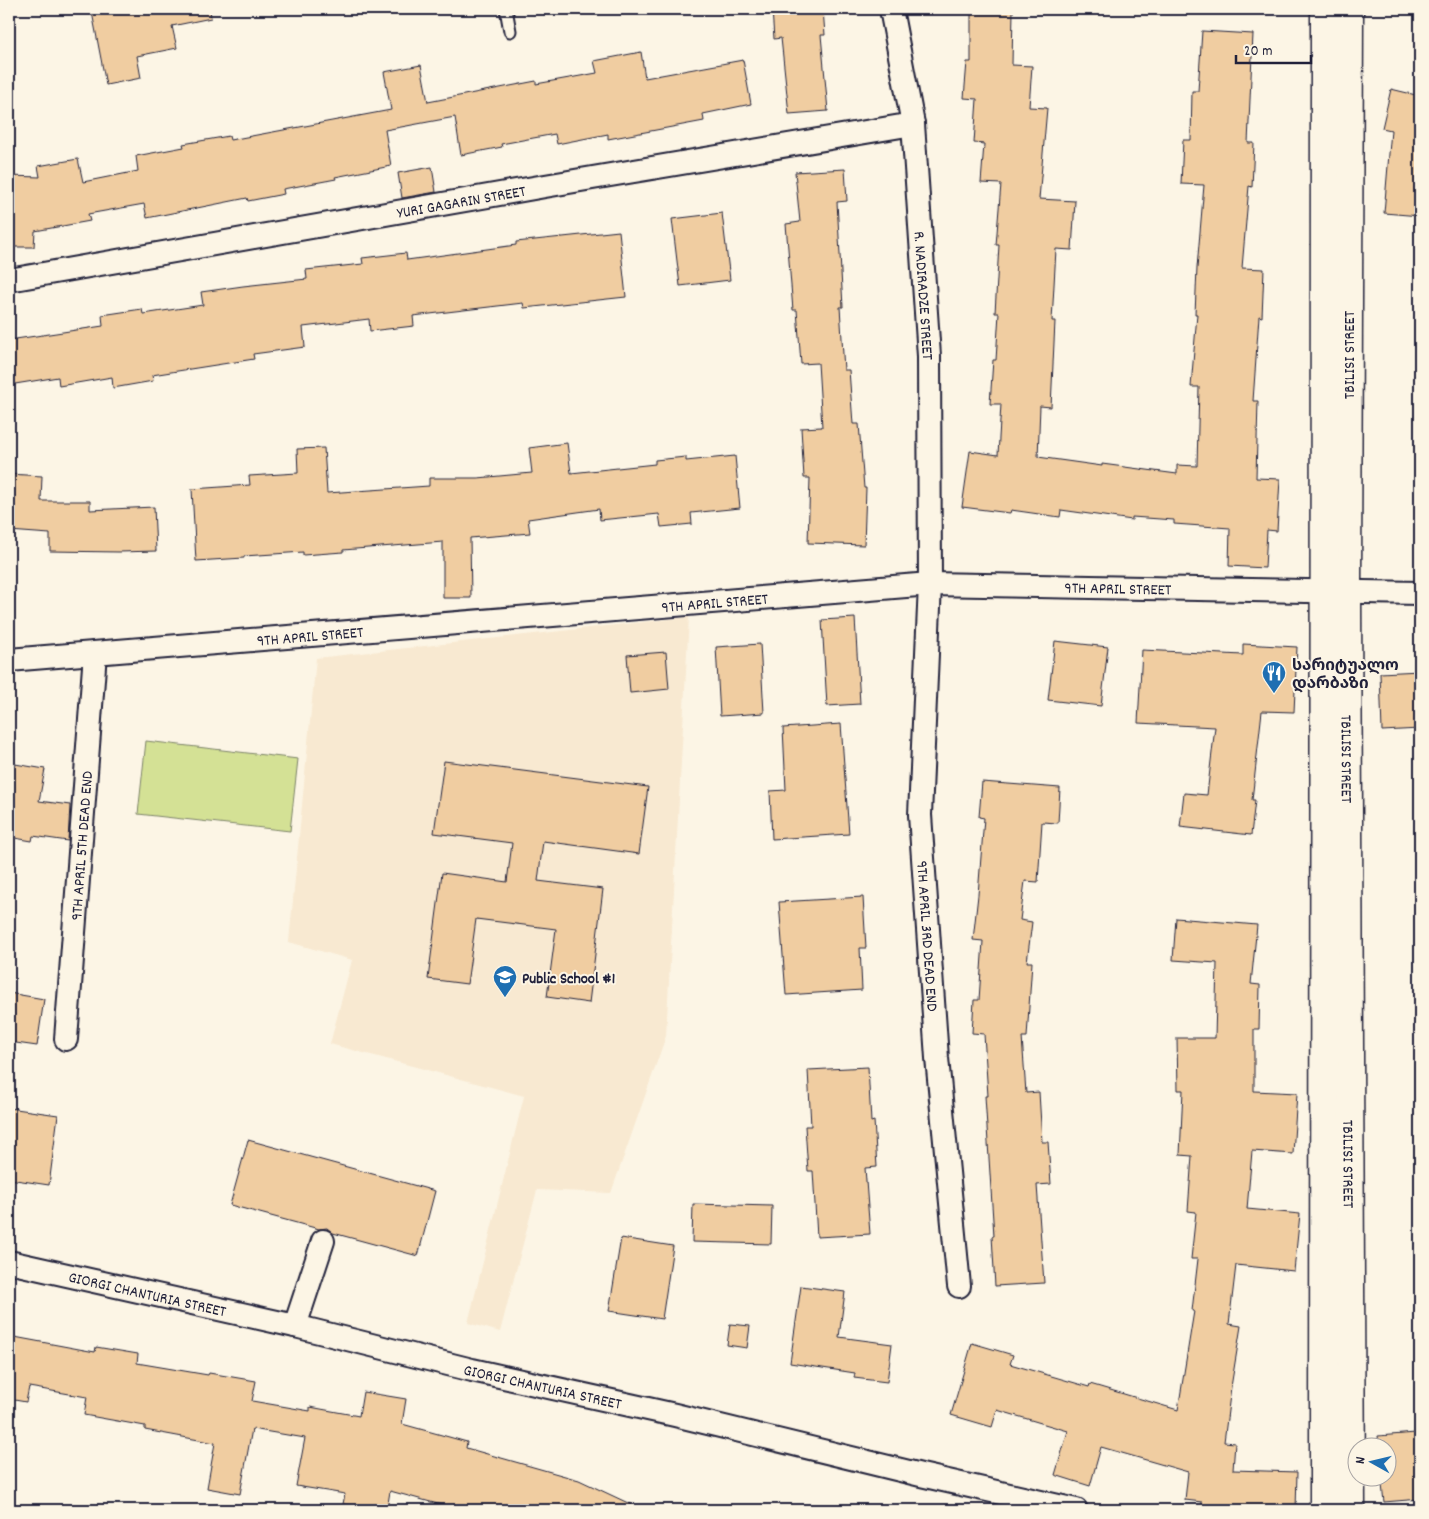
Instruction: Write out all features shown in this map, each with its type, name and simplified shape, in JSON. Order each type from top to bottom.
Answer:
[{"type":"street","name":"R. NADIRADZE STREET","points":[[891,9],[913,124],[929,356],[930,584]]},
{"type":"street","name":"TBILISI STREET","points":[[1325,9],[1351,1510]]},
{"type":"street","name":"TBILISI STREET","points":[[1324,1510],[1336,592],[1349,9]]},
{"type":"street","name":"YURI GAGARIN STREET","points":[[9,280],[913,124]]},
{"type":"street","name":"9TH APRIL STREET","points":[[9,660],[930,584],[1420,593]]},
{"type":"street","name":"9TH APRIL 3RD DEAD END","points":[[930,584],[920,816],[937,1058],[960,1286]]},
{"type":"street","name":"9TH APRIL 5TH DEAD END","points":[[66,1039],[95,653]]},
{"type":"street","points":[[295,1326],[323,1240]]},
{"type":"street","name":"GIORGI CHANTURIA STREET","points":[[9,1262],[295,1326],[472,1370],[665,1413],[921,1476],[1076,1510]]},
{"type":"lane","points":[[506,9],[510,31]]},
{"type":"shaded area","name":"Public School #1","points":[[689,617],[666,1036],[611,1193],[537,1190],[500,1332],[468,1323],[524,1096],[330,1044],[352,960],[289,942],[316,658]]},
{"type":"green space","points":[[146,741],[298,759],[290,831],[138,814]]},
{"type":"building","points":[[106,9],[210,9],[211,18],[172,26],[177,48],[137,56],[141,78],[106,85],[92,12]]},
{"type":"building","points":[[772,9],[823,9],[825,35],[821,35],[828,111],[789,114],[781,38],[774,39]]},
{"type":"building","points":[[971,9],[1013,9],[1012,65],[1032,66],[1029,107],[1047,108],[1039,199],[1075,201],[1072,250],[1056,249],[1052,321],[1055,321],[1051,407],[1040,406],[1038,457],[1177,474],[1177,465],[1197,466],[1199,387],[1191,387],[1197,314],[1195,314],[1197,268],[1204,185],[1181,184],[1183,140],[1191,140],[1192,91],[1198,91],[1202,31],[1253,34],[1248,143],[1254,143],[1252,187],[1249,186],[1242,268],[1264,269],[1262,317],[1259,316],[1253,401],[1258,401],[1256,478],[1280,479],[1277,531],[1267,530],[1265,568],[1229,566],[1230,528],[1174,524],[1174,520],[1132,517],[1132,520],[1061,510],[1060,517],[1011,510],[1010,513],[962,507],[970,451],[998,455],[1001,404],[990,404],[993,360],[996,360],[999,313],[995,313],[999,245],[996,245],[1001,184],[981,183],[984,144],[974,143],[977,99],[964,98],[967,62],[971,62]]},
{"type":"building","points":[[641,52],[645,78],[743,60],[751,104],[703,114],[704,121],[608,139],[608,134],[557,144],[555,134],[501,144],[502,147],[461,155],[455,117],[385,130],[391,166],[283,189],[284,194],[248,201],[247,198],[147,218],[144,204],[88,214],[90,221],[35,231],[34,247],[9,247],[9,176],[40,177],[38,166],[78,159],[83,182],[138,171],[136,156],[184,147],[183,144],[229,136],[230,140],[391,110],[384,72],[421,65],[428,102],[536,81],[536,84],[597,73],[594,61]]},
{"type":"building","points":[[1391,89],[1420,96],[1420,216],[1384,213],[1391,130],[1382,128]]},
{"type":"building","points":[[432,167],[436,192],[402,198],[398,173]]},
{"type":"building","points":[[845,169],[847,201],[837,202],[843,307],[840,307],[844,370],[849,370],[853,424],[859,424],[864,488],[866,488],[864,545],[808,543],[810,478],[804,478],[801,428],[822,427],[818,363],[801,364],[797,310],[793,310],[786,224],[800,222],[795,172]]},
{"type":"building","points":[[722,213],[730,280],[680,286],[672,219]]},
{"type":"building","points":[[619,231],[626,297],[524,308],[523,303],[413,316],[414,326],[370,331],[369,319],[303,327],[305,347],[253,354],[254,359],[152,375],[153,381],[113,388],[112,377],[59,386],[58,377],[9,385],[9,340],[103,326],[102,315],[142,309],[143,314],[203,305],[201,292],[307,279],[306,270],[363,264],[362,258],[406,253],[407,260],[516,245],[516,242]]},
{"type":"building","points":[[567,443],[571,473],[655,464],[655,460],[686,457],[686,461],[735,456],[740,508],[691,513],[692,524],[661,527],[659,514],[600,520],[599,509],[528,519],[530,533],[470,538],[471,598],[443,598],[443,542],[343,550],[343,552],[303,555],[303,552],[196,561],[192,489],[250,485],[249,476],[298,473],[297,449],[324,448],[327,493],[429,486],[429,478],[478,478],[532,473],[529,448]]},
{"type":"building","points":[[9,474],[42,476],[41,501],[90,501],[90,510],[154,507],[156,551],[50,551],[50,534],[9,531]]},
{"type":"building","points":[[855,618],[860,704],[827,706],[822,620]]},
{"type":"building","points":[[1055,641],[1108,647],[1101,706],[1048,700]]},
{"type":"building","points":[[760,644],[764,713],[720,716],[716,647]]},
{"type":"building","points":[[1243,644],[1297,647],[1294,712],[1262,711],[1252,800],[1255,800],[1251,835],[1180,827],[1184,793],[1207,795],[1215,727],[1138,723],[1142,650],[1243,655]]},
{"type":"building","points":[[666,652],[669,689],[630,693],[627,655]]},
{"type":"building","points":[[1420,671],[1420,729],[1382,731],[1380,673]]},
{"type":"building","points":[[841,724],[849,834],[772,839],[770,791],[786,790],[783,728]]},
{"type":"building","points":[[444,761],[648,787],[639,854],[543,841],[538,881],[603,889],[589,1003],[547,997],[556,929],[476,919],[467,984],[428,979],[442,873],[507,882],[512,843],[434,833]]},
{"type":"building","points":[[9,763],[45,769],[39,801],[70,805],[68,841],[33,836],[32,841],[9,837]]},
{"type":"building","points":[[982,782],[1060,788],[1058,823],[1042,822],[1038,882],[1025,881],[1020,920],[1032,922],[1027,962],[1032,962],[1027,1037],[1022,1037],[1026,1093],[1039,1092],[1042,1142],[1048,1142],[1051,1184],[1037,1185],[1044,1283],[995,1286],[992,1236],[994,1236],[985,1096],[988,1096],[984,1034],[972,1033],[974,1000],[979,1000],[983,941],[973,940],[984,818],[979,817]]},
{"type":"building","points":[[863,897],[866,948],[860,948],[862,990],[786,995],[779,902]]},
{"type":"building","points":[[1176,918],[1257,925],[1251,984],[1260,985],[1259,1029],[1254,1029],[1254,1091],[1297,1093],[1293,1154],[1252,1151],[1247,1209],[1300,1214],[1294,1271],[1236,1265],[1229,1324],[1241,1326],[1224,1442],[1235,1443],[1233,1470],[1297,1472],[1296,1510],[1202,1510],[1202,1502],[1185,1500],[1188,1472],[1101,1447],[1090,1486],[1055,1475],[1068,1431],[997,1410],[992,1427],[951,1415],[972,1343],[1013,1355],[1010,1364],[1089,1387],[1090,1384],[1178,1410],[1194,1311],[1192,1311],[1198,1259],[1191,1259],[1196,1212],[1188,1211],[1192,1156],[1180,1155],[1183,1090],[1178,1090],[1177,1038],[1215,1038],[1217,963],[1173,960]]},
{"type":"building","points":[[9,993],[44,999],[37,1046],[9,1042]]},
{"type":"building","points":[[868,1067],[871,1122],[874,1121],[877,1167],[865,1168],[870,1234],[817,1237],[813,1171],[808,1171],[805,1126],[811,1126],[808,1070]]},
{"type":"building","points":[[9,1108],[58,1115],[49,1185],[9,1179]]},
{"type":"building","points":[[248,1140],[435,1191],[418,1256],[333,1233],[327,1228],[319,1229],[230,1205]]},
{"type":"building","points":[[693,1204],[772,1206],[771,1244],[692,1242]]},
{"type":"building","points":[[621,1238],[673,1246],[662,1319],[609,1311]]},
{"type":"building","points":[[801,1286],[845,1292],[839,1337],[892,1344],[887,1382],[854,1378],[855,1373],[790,1363]]},
{"type":"building","points":[[730,1324],[750,1326],[747,1348],[727,1345]]},
{"type":"building","points":[[9,1336],[95,1352],[96,1347],[138,1354],[137,1363],[256,1381],[252,1401],[310,1411],[310,1407],[359,1416],[363,1392],[406,1399],[402,1424],[467,1442],[466,1448],[579,1480],[643,1510],[460,1510],[390,1491],[387,1510],[343,1504],[345,1494],[296,1486],[305,1438],[252,1429],[240,1494],[207,1488],[215,1443],[145,1430],[145,1426],[84,1415],[87,1397],[29,1387],[26,1402],[9,1399]]},
{"type":"building","points":[[1416,1433],[1420,1499],[1384,1502],[1382,1486],[1396,1486],[1396,1436],[1378,1436]]},
{"type":"place","name":"სარიტუალო დარბაზი","points":[[1274,694]]},
{"type":"place","name":"Public School #1","points":[[505,998]]}]
